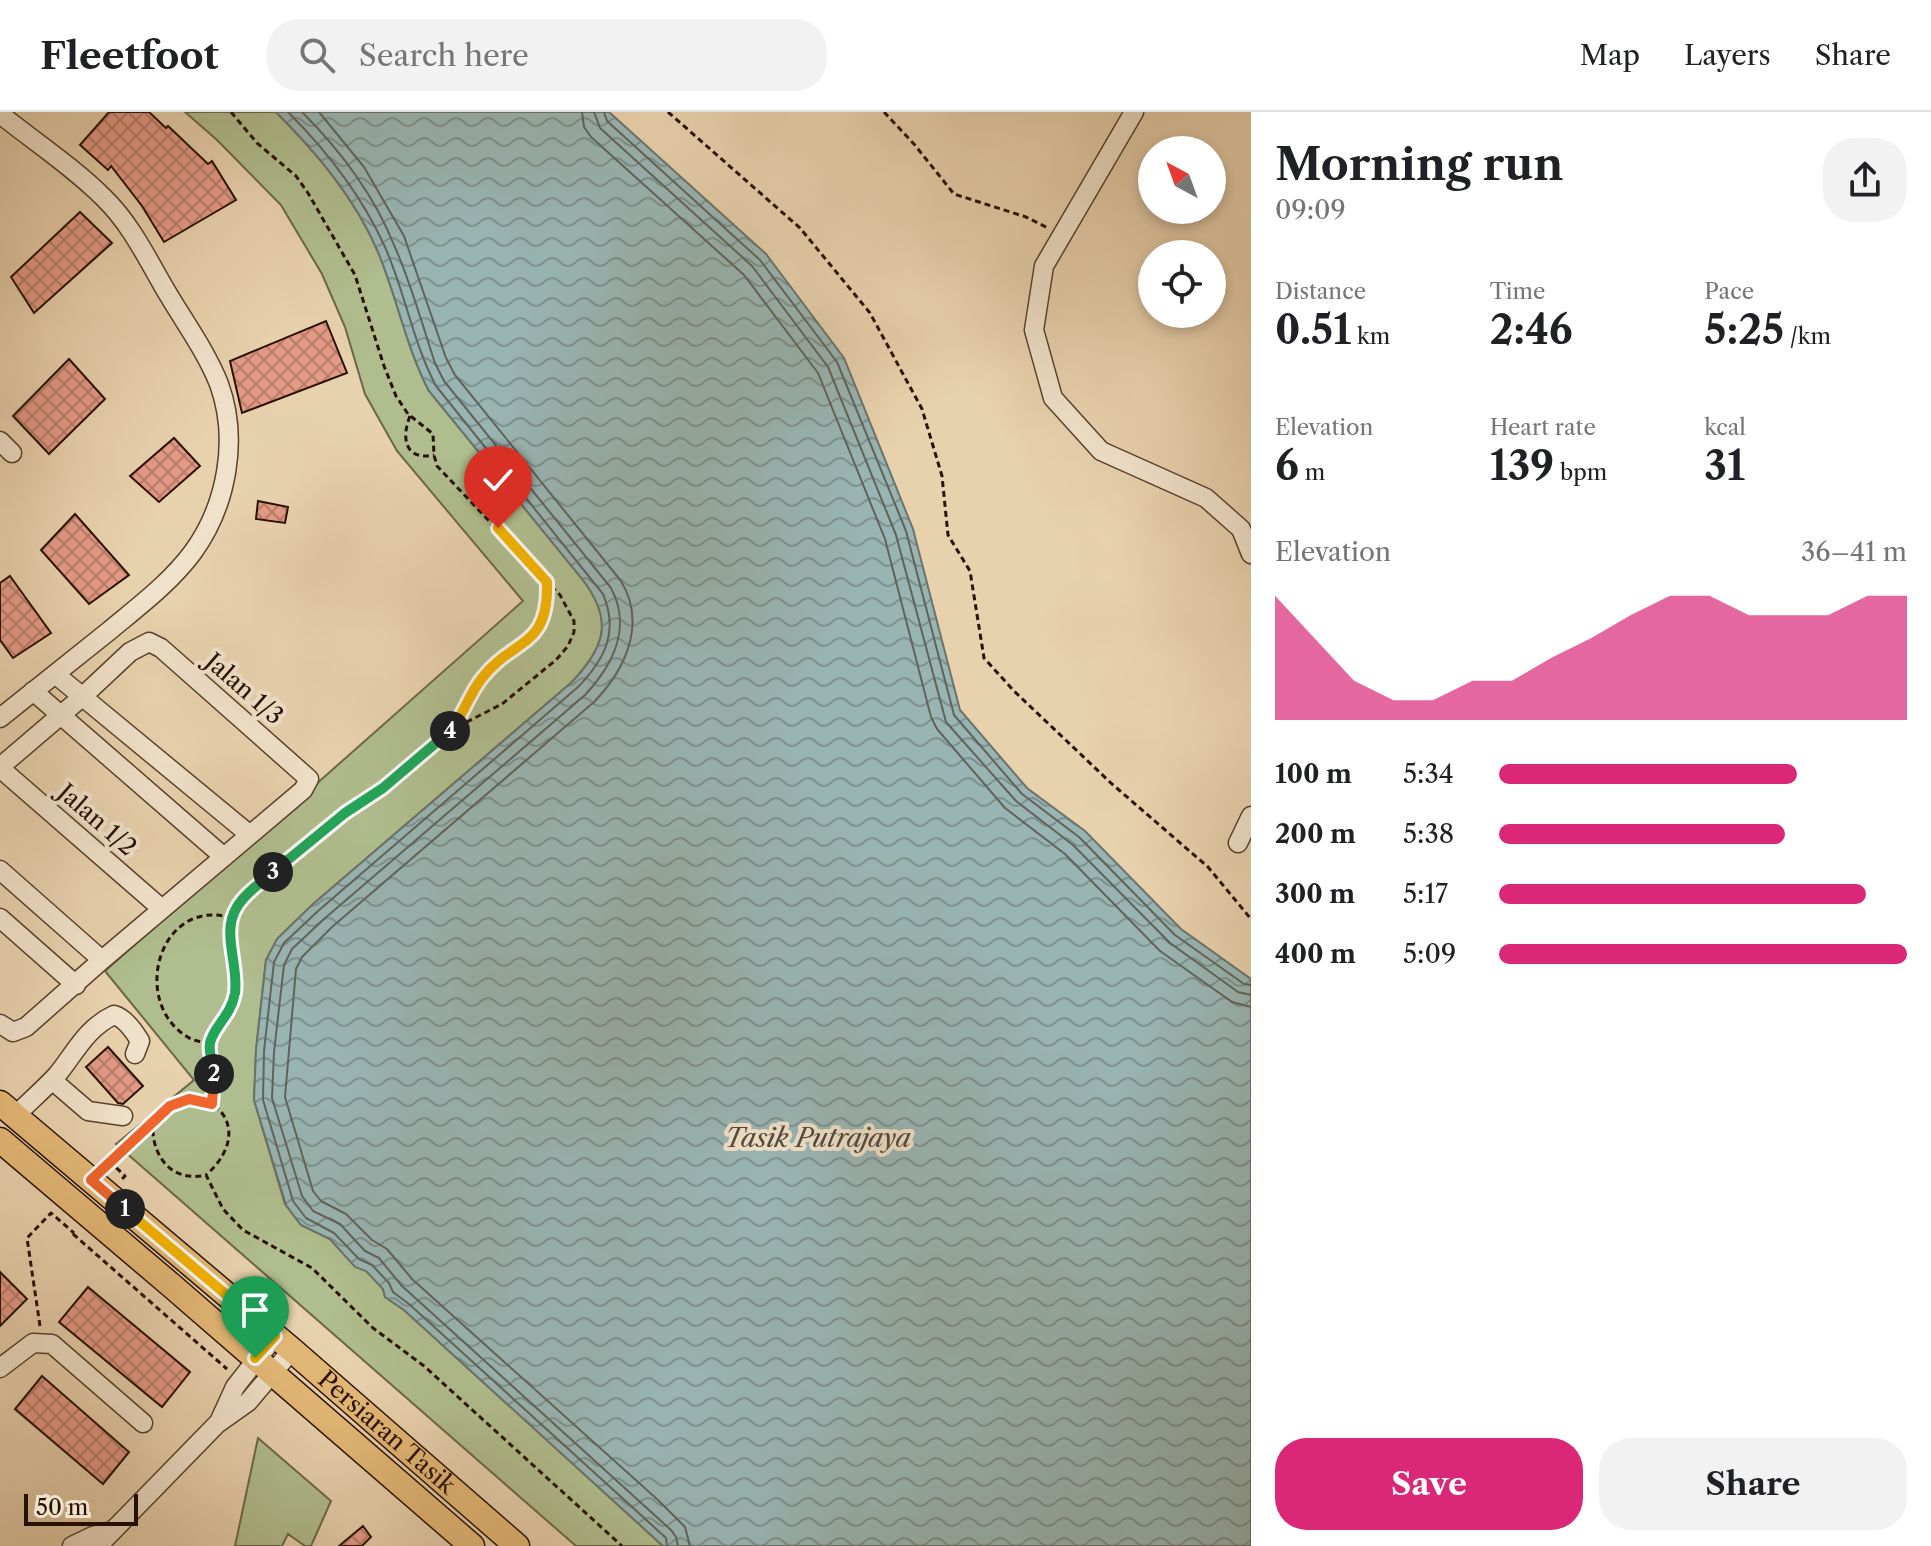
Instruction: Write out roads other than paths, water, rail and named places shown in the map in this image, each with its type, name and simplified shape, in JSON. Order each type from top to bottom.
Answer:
[{"type":"main road","name":"Persiaran Tasik","points":[[8,1109],[517,1546]]},
{"type":"main road","name":"Persiaran Tasik","points":[[0,1140],[472,1546]]},
{"type":"street","points":[[1134,112],[1044,266],[1034,330],[1053,398],[1101,451],[1206,498],[1241,529],[1251,554]]},
{"type":"street","points":[[0,114],[89,184],[107,215],[134,237],[219,384],[228,421],[224,486],[212,521],[177,572],[150,598],[0,718]]},
{"type":"street","name":"Jalan 1/3","points":[[82,697],[137,646],[149,642],[161,648],[309,779],[303,790],[250,835]]},
{"type":"street","points":[[0,1024],[13,1032],[20,1032],[250,835],[55,674]]},
{"type":"street","points":[[33,691],[224,857]]},
{"type":"street","points":[[0,767],[82,697]]},
{"type":"street","name":"Jalan 1/2","points":[[0,767],[162,909]]},
{"type":"street","points":[[1238,843],[1251,816]]},
{"type":"street","points":[[0,870],[102,960]]},
{"type":"street","points":[[0,918],[76,985]]},
{"type":"street","points":[[8,1109],[52,1080],[79,1041],[114,1015],[126,1022],[140,1041],[135,1054]]},
{"type":"street","points":[[52,1080],[88,1111],[123,1116]]},
{"type":"street","points":[[0,1368],[27,1347],[40,1342],[52,1344],[143,1423]]},
{"type":"street","points":[[217,1424],[240,1380],[263,1366],[284,1343]]},
{"type":"street","points":[[98,1546],[217,1424],[248,1402],[263,1366]]},
{"type":"street","points":[[72,1546],[111,1531]]},
{"type":"water","name":"Tasik Putrajaya","points":[[276,112],[609,112],[766,254],[844,358],[913,529],[960,710],[1027,788],[1085,831],[1181,929],[1251,979],[1251,1546],[663,1546],[404,1310],[385,1297],[383,1289],[366,1271],[355,1267],[330,1239],[301,1225],[286,1205],[254,1100],[266,960],[277,939],[312,905],[572,682],[598,644],[602,620],[593,594],[583,580],[429,391],[369,232],[334,177]]}]
